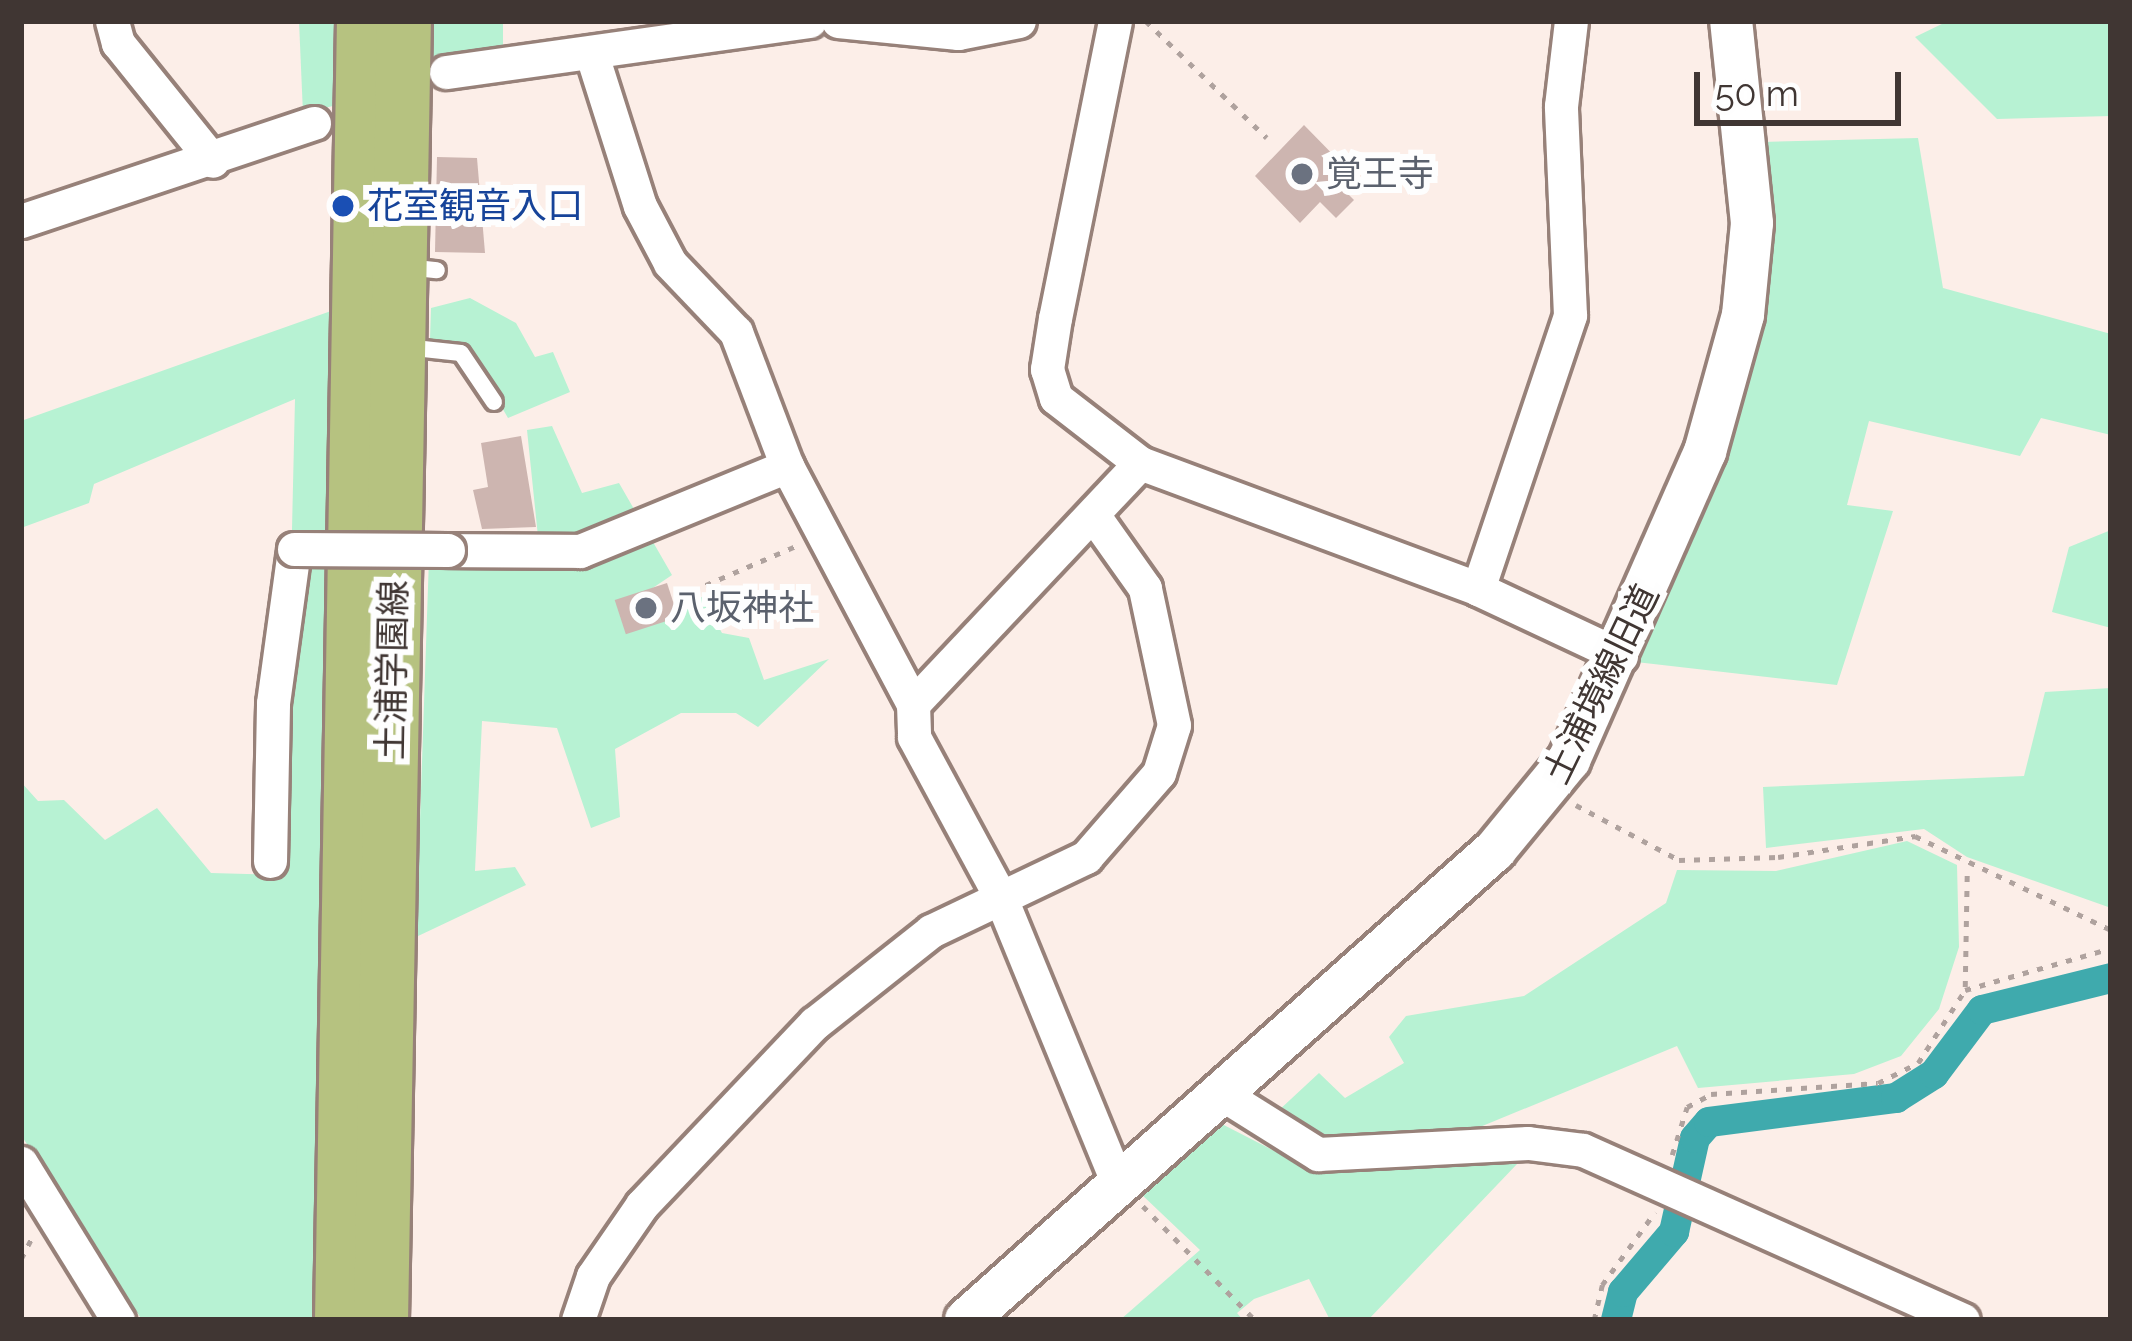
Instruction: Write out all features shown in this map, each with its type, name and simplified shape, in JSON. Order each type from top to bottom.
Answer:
[{"type":"main road","name":"土浦学園線","points":[[342,1320],[399,268],[364,21]]},
{"type":"main road","name":"土浦学園線","points":[[382,1320],[404,21]]},
{"type":"street","points":[[112,21],[118,44],[213,160]]},
{"type":"street","points":[[446,72],[592,56],[808,21]]},
{"type":"street","points":[[838,21],[958,33],[1019,21]]},
{"type":"street","points":[[1115,21],[1047,369],[1056,398],[1140,463],[1478,589],[1622,656]]},
{"type":"street","points":[[1478,589],[1570,314],[1561,106],[1571,21]]},
{"type":"street","name":"土浦境線旧道","points":[[966,1320],[1550,791],[1622,656],[1705,452],[1743,315],[1752,223],[1731,21]]},
{"type":"street","points":[[592,56],[640,206],[670,263],[736,332],[787,466],[914,704],[914,736],[1000,896],[1118,1181]]},
{"type":"street","points":[[21,221],[314,123]]},
{"type":"street","points":[[914,704],[1140,463]]},
{"type":"street","points":[[270,861],[273,703],[294,549],[580,551],[787,466]]},
{"type":"street","points":[[578,1320],[593,1276],[642,1205],[748,1087],[931,931],[1086,857],[1159,772],[1174,724],[1144,588],[1094,516]]},
{"type":"street","points":[[1219,1092],[1318,1154],[1528,1143],[1583,1150],[1964,1320]]},
{"type":"street","points":[[21,1163],[118,1320]]},
{"type":"lane","points":[[398,347],[461,353],[494,402]]},
{"type":"path","points":[[1146,21],[1267,138]]},
{"type":"path","points":[[678,597],[823,535]]},
{"type":"path","points":[[1550,791],[1679,860],[1778,857],[1915,836],[1967,867],[2067,901],[2111,930]]},
{"type":"path","points":[[1594,1320],[1602,1285],[1652,1224],[1687,1107],[1711,1094],[1878,1083],[1918,1063],[1965,990],[1967,867]]},
{"type":"path","points":[[1965,990],[2111,949]]},
{"type":"path","points":[[1118,1181],[1255,1320]]},
{"type":"green space","points":[[299,21],[340,21],[340,104],[303,114]]},
{"type":"green space","points":[[429,21],[503,21],[503,53],[428,59]]},
{"type":"green space","points":[[1948,21],[2111,21],[2111,116],[1997,119],[1915,37]]},
{"type":"green space","points":[[1918,138],[1943,288],[2111,334],[2111,435],[2041,418],[2020,456],[1869,421],[1847,505],[1893,511],[1837,685],[1636,662],[1714,478],[1761,142]]},
{"type":"green space","points":[[470,298],[516,323],[535,357],[553,352],[570,392],[508,418],[470,352],[430,339],[431,308]]},
{"type":"green space","points":[[331,311],[313,1320],[142,1320],[21,1135],[21,782],[38,801],[64,800],[105,840],[157,808],[211,873],[284,875],[295,399],[94,484],[89,503],[21,528],[21,421]]},
{"type":"green space","points":[[552,426],[582,493],[619,483],[672,575],[623,608],[628,625],[702,597],[722,633],[749,638],[764,680],[829,659],[758,727],[736,713],[681,713],[615,749],[620,817],[591,828],[557,728],[482,721],[475,871],[515,867],[526,885],[416,937],[429,558],[540,556],[527,430]]},
{"type":"green space","points":[[2111,530],[2111,628],[2052,612],[2069,547]]},
{"type":"green space","points":[[2111,688],[2111,908],[1967,857],[1924,829],[1766,848],[1763,787],[2024,776],[2045,692]]},
{"type":"green space","points":[[1907,841],[1957,865],[1959,947],[1939,1009],[1901,1056],[1854,1074],[1698,1088],[1677,1046],[1446,1141],[1322,1137],[1277,1112],[1319,1073],[1345,1098],[1404,1063],[1389,1037],[1406,1016],[1524,996],[1666,903],[1677,870],[1776,871]]},
{"type":"green space","points":[[1218,1122],[1300,1164],[1518,1163],[1368,1320],[1330,1320],[1309,1279],[1254,1299],[1237,1313],[1243,1320],[1120,1320],[1200,1250],[1140,1193]]},
{"type":"building","name":"覚王寺","points":[[1304,125],[1350,172],[1338,184],[1354,200],[1336,218],[1320,202],[1300,223],[1255,176]]},
{"type":"building","points":[[437,157],[477,158],[485,253],[435,252]]},
{"type":"building","points":[[521,436],[536,527],[482,529],[473,490],[488,487],[481,443]]},
{"type":"building","name":"八坂神社","points":[[667,583],[678,617],[626,634],[615,600]]},
{"type":"waterway","points":[[1616,1320],[1623,1292],[1674,1232],[1695,1138],[1709,1122],[1896,1098],[1934,1074],[1982,1010],[2111,978]]},
{"type":"place","name":"覚王寺","points":[[1302,174]]},
{"type":"place","name":"花室観音入口","points":[[343,206]]},
{"type":"place","name":"八坂神社","points":[[646,608]]}]
